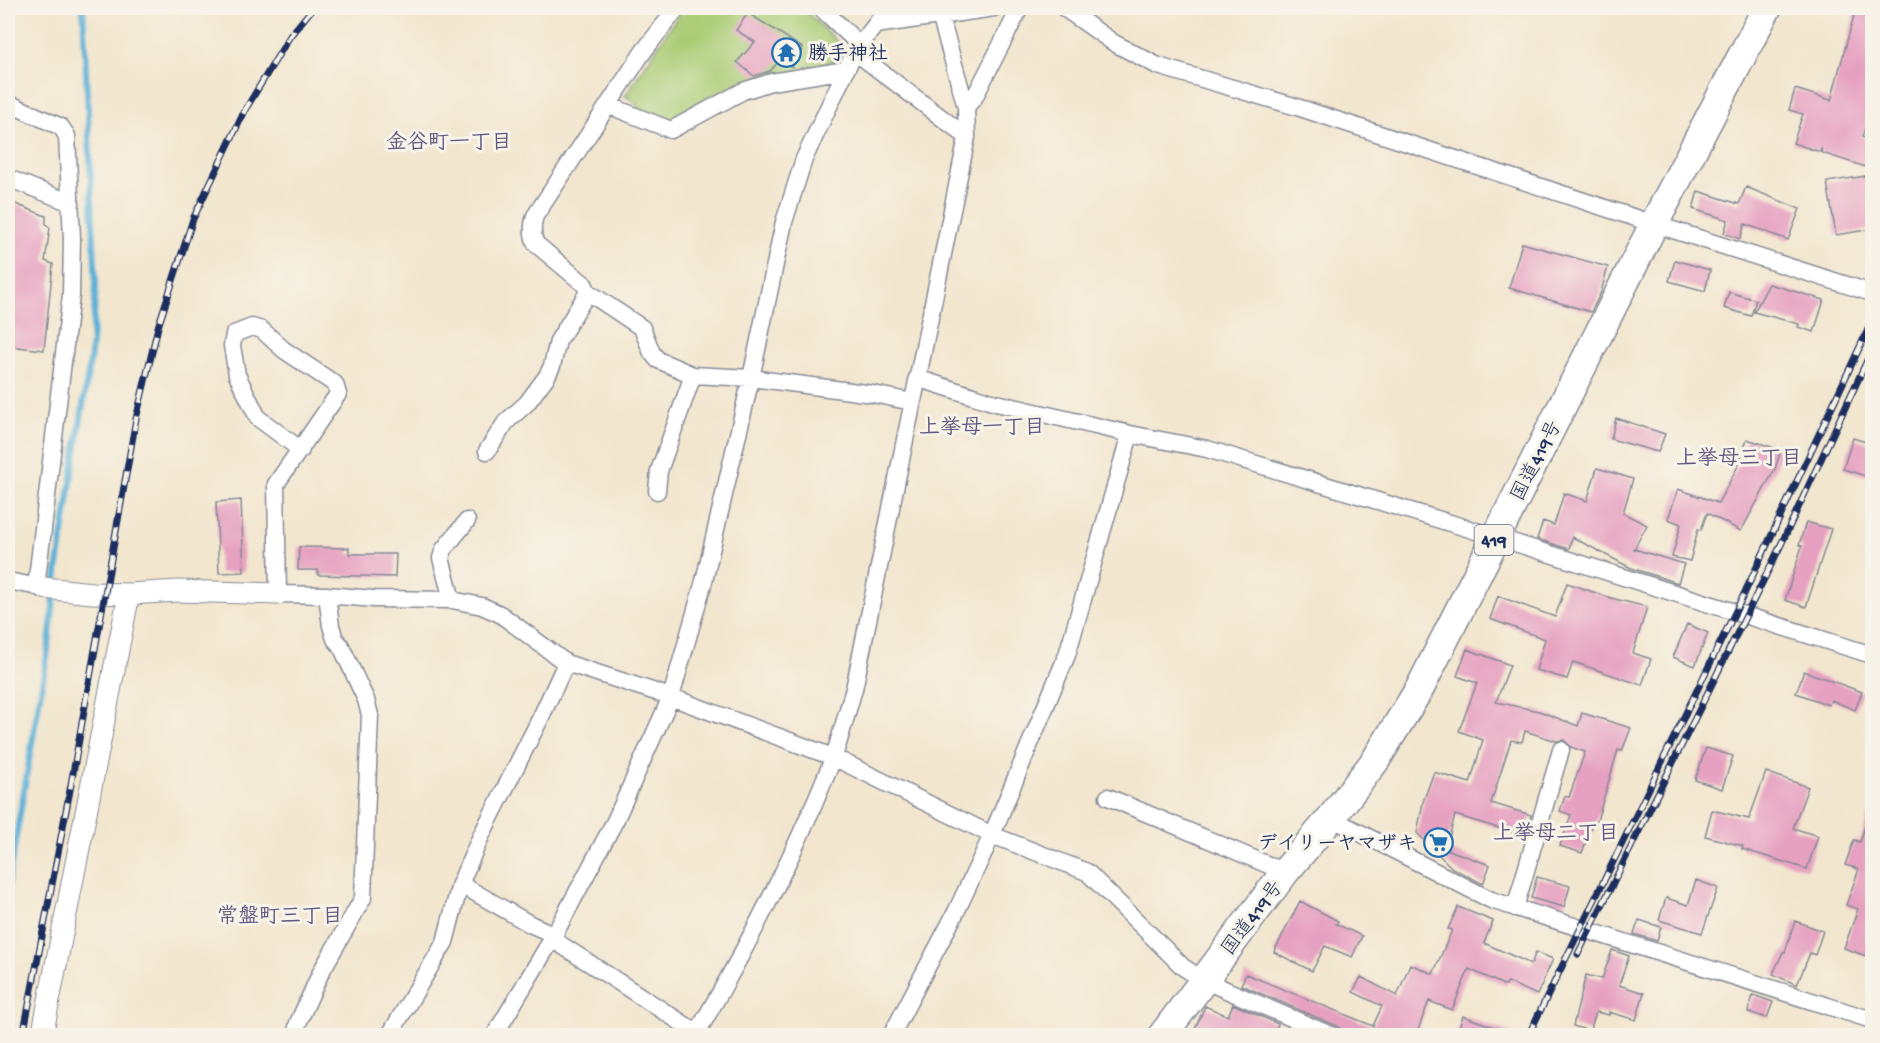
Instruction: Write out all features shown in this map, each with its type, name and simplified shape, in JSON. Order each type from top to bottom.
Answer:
[{"type":"highway","name":"国道419号","points":[[1162,1035],[1285,872],[1375,761],[1420,688],[1654,224],[1767,8]]},
{"type":"street","points":[[677,8],[643,52],[533,222],[533,238],[536,244],[584,284],[588,292],[642,328],[652,353],[658,360],[693,375],[751,378],[873,394],[912,402]]},
{"type":"street","points":[[821,8],[858,49],[968,137]]},
{"type":"street","points":[[494,1035],[554,937],[615,821],[671,697],[704,581],[751,378],[783,222],[804,159],[846,70],[858,49],[888,8]]},
{"type":"street","points":[[876,25],[939,12],[994,8]]},
{"type":"street","points":[[966,106],[974,98],[1020,8]]},
{"type":"street","points":[[1064,8],[1114,43],[1158,66],[1297,107],[1872,293]]},
{"type":"street","points":[[460,884],[554,937],[698,1034],[788,860],[833,757],[854,689],[968,137],[966,106],[939,12]]},
{"type":"street","points":[[610,106],[671,130],[743,91],[771,82],[846,70]]},
{"type":"street","points":[[8,103],[61,127],[67,136],[72,237],[71,295],[40,587]]},
{"type":"street","points":[[8,178],[71,203]]},
{"type":"street","points":[[487,451],[506,422],[527,403],[547,376],[558,341],[588,292]]},
{"type":"street","points":[[278,594],[276,484],[302,450],[338,394],[334,384],[284,350],[262,330],[252,327],[234,334],[232,346],[237,375],[258,418],[302,450]]},
{"type":"street","points":[[657,491],[659,471],[693,375]]},
{"type":"street","points":[[917,378],[992,402],[1207,449],[1872,655]]},
{"type":"street","points":[[891,1035],[956,912],[992,835],[1067,655],[1130,434]]},
{"type":"street","points":[[452,600],[441,558],[444,549],[467,521]]},
{"type":"street","points":[[8,581],[93,593],[129,594],[178,591],[327,595],[374,599],[452,600],[482,606],[500,614],[566,663],[671,697],[833,757],[992,835],[1088,872],[1183,967],[1203,980],[1333,1035]]},
{"type":"street","points":[[42,1035],[129,594]]},
{"type":"street","points":[[295,1035],[298,1023],[321,972],[363,898],[370,714],[366,700],[341,646],[335,639],[327,595]]},
{"type":"street","points":[[389,1035],[445,942],[460,884],[481,836],[566,663]]},
{"type":"street","points":[[1515,908],[1561,750]]},
{"type":"street","points":[[1108,797],[1285,872]]},
{"type":"street","points":[[1331,818],[1491,900],[1872,1020]]},
{"type":"green space","points":[[683,8],[802,8],[841,45],[839,51],[842,57],[827,64],[749,86],[673,127],[637,109],[636,103],[625,96]]},
{"type":"building","points":[[1856,8],[1872,8],[1872,105],[1862,137],[1872,140],[1872,169],[1822,153],[1821,149],[1820,152],[1793,143],[1803,114],[1789,110],[1795,89],[1831,100]]},
{"type":"building","points":[[748,13],[803,48],[792,67],[780,60],[770,71],[754,76],[737,62],[755,42],[736,30]]},
{"type":"building","points":[[1872,175],[1872,229],[1836,235],[1827,182]]},
{"type":"building","points":[[1746,187],[1800,209],[1788,240],[1745,224],[1740,239],[1724,233],[1728,220],[1693,209],[1698,191],[1739,204]]},
{"type":"building","points":[[8,201],[46,216],[46,224],[50,228],[45,261],[53,264],[44,350],[8,346]]},
{"type":"building","points":[[1522,243],[1608,267],[1601,292],[1591,312],[1509,288]]},
{"type":"building","points":[[1675,260],[1710,270],[1705,291],[1669,281]]},
{"type":"building","points":[[1769,284],[1824,300],[1814,332],[1798,327],[1799,324],[1754,312]]},
{"type":"building","points":[[1729,292],[1756,300],[1751,316],[1724,308]]},
{"type":"building","points":[[1616,418],[1665,434],[1658,452],[1611,439]]},
{"type":"building","points":[[1853,438],[1872,444],[1872,478],[1843,469]]},
{"type":"building","points":[[1747,439],[1781,450],[1775,469],[1741,531],[1707,513],[1701,530],[1698,529],[1690,561],[1672,557],[1681,524],[1668,519],[1678,489],[1718,503],[1738,466]]},
{"type":"building","points":[[1597,468],[1633,479],[1623,513],[1647,525],[1634,549],[1684,564],[1678,583],[1631,568],[1572,537],[1569,549],[1537,539],[1543,521],[1554,525],[1564,493],[1587,501]]},
{"type":"building","points":[[241,500],[244,572],[219,573],[216,502]]},
{"type":"building","points":[[1806,522],[1831,529],[1806,607],[1785,600],[1802,546],[1799,545]]},
{"type":"building","points":[[299,547],[349,548],[349,554],[396,554],[395,577],[318,575],[318,570],[298,570]]},
{"type":"building","points":[[1567,583],[1647,607],[1633,653],[1651,659],[1642,685],[1573,662],[1567,679],[1536,670],[1545,639],[1490,619],[1498,596],[1555,617]]},
{"type":"building","points":[[1687,624],[1708,633],[1695,666],[1673,657]]},
{"type":"building","points":[[1467,649],[1510,665],[1496,702],[1539,711],[1578,726],[1582,713],[1631,728],[1622,751],[1618,750],[1596,824],[1593,822],[1582,853],[1560,846],[1571,815],[1560,811],[1565,796],[1569,797],[1585,752],[1571,747],[1564,740],[1556,741],[1525,731],[1522,742],[1511,740],[1491,803],[1531,815],[1525,836],[1455,815],[1446,849],[1490,865],[1483,884],[1452,868],[1417,833],[1423,802],[1434,772],[1470,783],[1483,740],[1459,731],[1477,683],[1457,676]]},
{"type":"building","points":[[1804,671],[1862,692],[1855,710],[1831,700],[1829,705],[1796,693]]},
{"type":"building","points":[[1706,748],[1733,756],[1722,789],[1695,780]]},
{"type":"building","points":[[1766,772],[1808,787],[1793,828],[1818,836],[1807,869],[1742,849],[1743,846],[1705,836],[1712,810],[1749,819]]},
{"type":"building","points":[[1869,813],[1872,813],[1872,947],[1869,957],[1844,948],[1858,909],[1846,905],[1859,869],[1845,865],[1854,840],[1860,842]]},
{"type":"building","points":[[1537,877],[1570,886],[1564,907],[1531,898]]},
{"type":"building","points":[[1696,880],[1718,888],[1702,933],[1659,920],[1666,898],[1688,905]]},
{"type":"building","points":[[1300,901],[1338,921],[1336,924],[1362,936],[1352,957],[1325,946],[1312,971],[1274,952]]},
{"type":"building","points":[[1458,907],[1493,921],[1484,943],[1531,964],[1536,952],[1553,959],[1537,995],[1508,982],[1506,986],[1469,969],[1452,1010],[1429,1001],[1416,1035],[1343,1035],[1342,1030],[1337,1026],[1241,985],[1246,974],[1373,1026],[1382,1006],[1353,992],[1361,977],[1397,996],[1410,964],[1433,974],[1452,930],[1448,929]]},
{"type":"building","points":[[1639,920],[1661,927],[1657,941],[1634,934]]},
{"type":"building","points":[[1795,921],[1823,931],[1815,955],[1810,953],[1797,985],[1773,974],[1785,952]]},
{"type":"building","points":[[1612,950],[1629,956],[1619,985],[1644,993],[1636,1020],[1609,1012],[1609,1015],[1596,1012],[1590,1031],[1573,1026],[1586,975],[1602,979]]},
{"type":"building","points":[[1753,995],[1773,1002],[1767,1018],[1748,1012]]},
{"type":"building","points":[[1233,1004],[1278,1024],[1274,1035],[1205,1035],[1194,1031],[1205,1006],[1228,1016]]},
{"type":"building","points":[[1463,1016],[1511,1033],[1510,1035],[1456,1035]]},
{"type":"waterway","points":[[8,884],[49,644],[57,572],[91,354],[96,286],[83,8]]},
{"type":"railway","points":[[23,1036],[70,790],[136,419],[158,327],[193,219],[245,110],[290,36],[313,8]]},
{"type":"railway","points":[[1528,1036],[1745,592],[1872,321]]},
{"type":"railway","points":[[1578,954],[1778,551],[1872,350]]},
{"type":"place","name":"勝手神社","points":[[787,52]]},
{"type":"place","name":"デイリーヤマザキ","points":[[1438,842]]},
{"type":"district","name":"金谷町一丁目","points":[[449,141]]},
{"type":"district","name":"上挙母一丁目","points":[[982,426]]},
{"type":"district","name":"上挙母三丁目","points":[[1739,457]]},
{"type":"district","name":"上挙母二丁目","points":[[1556,832]]},
{"type":"district","name":"常盤町三丁目","points":[[280,915]]}]
